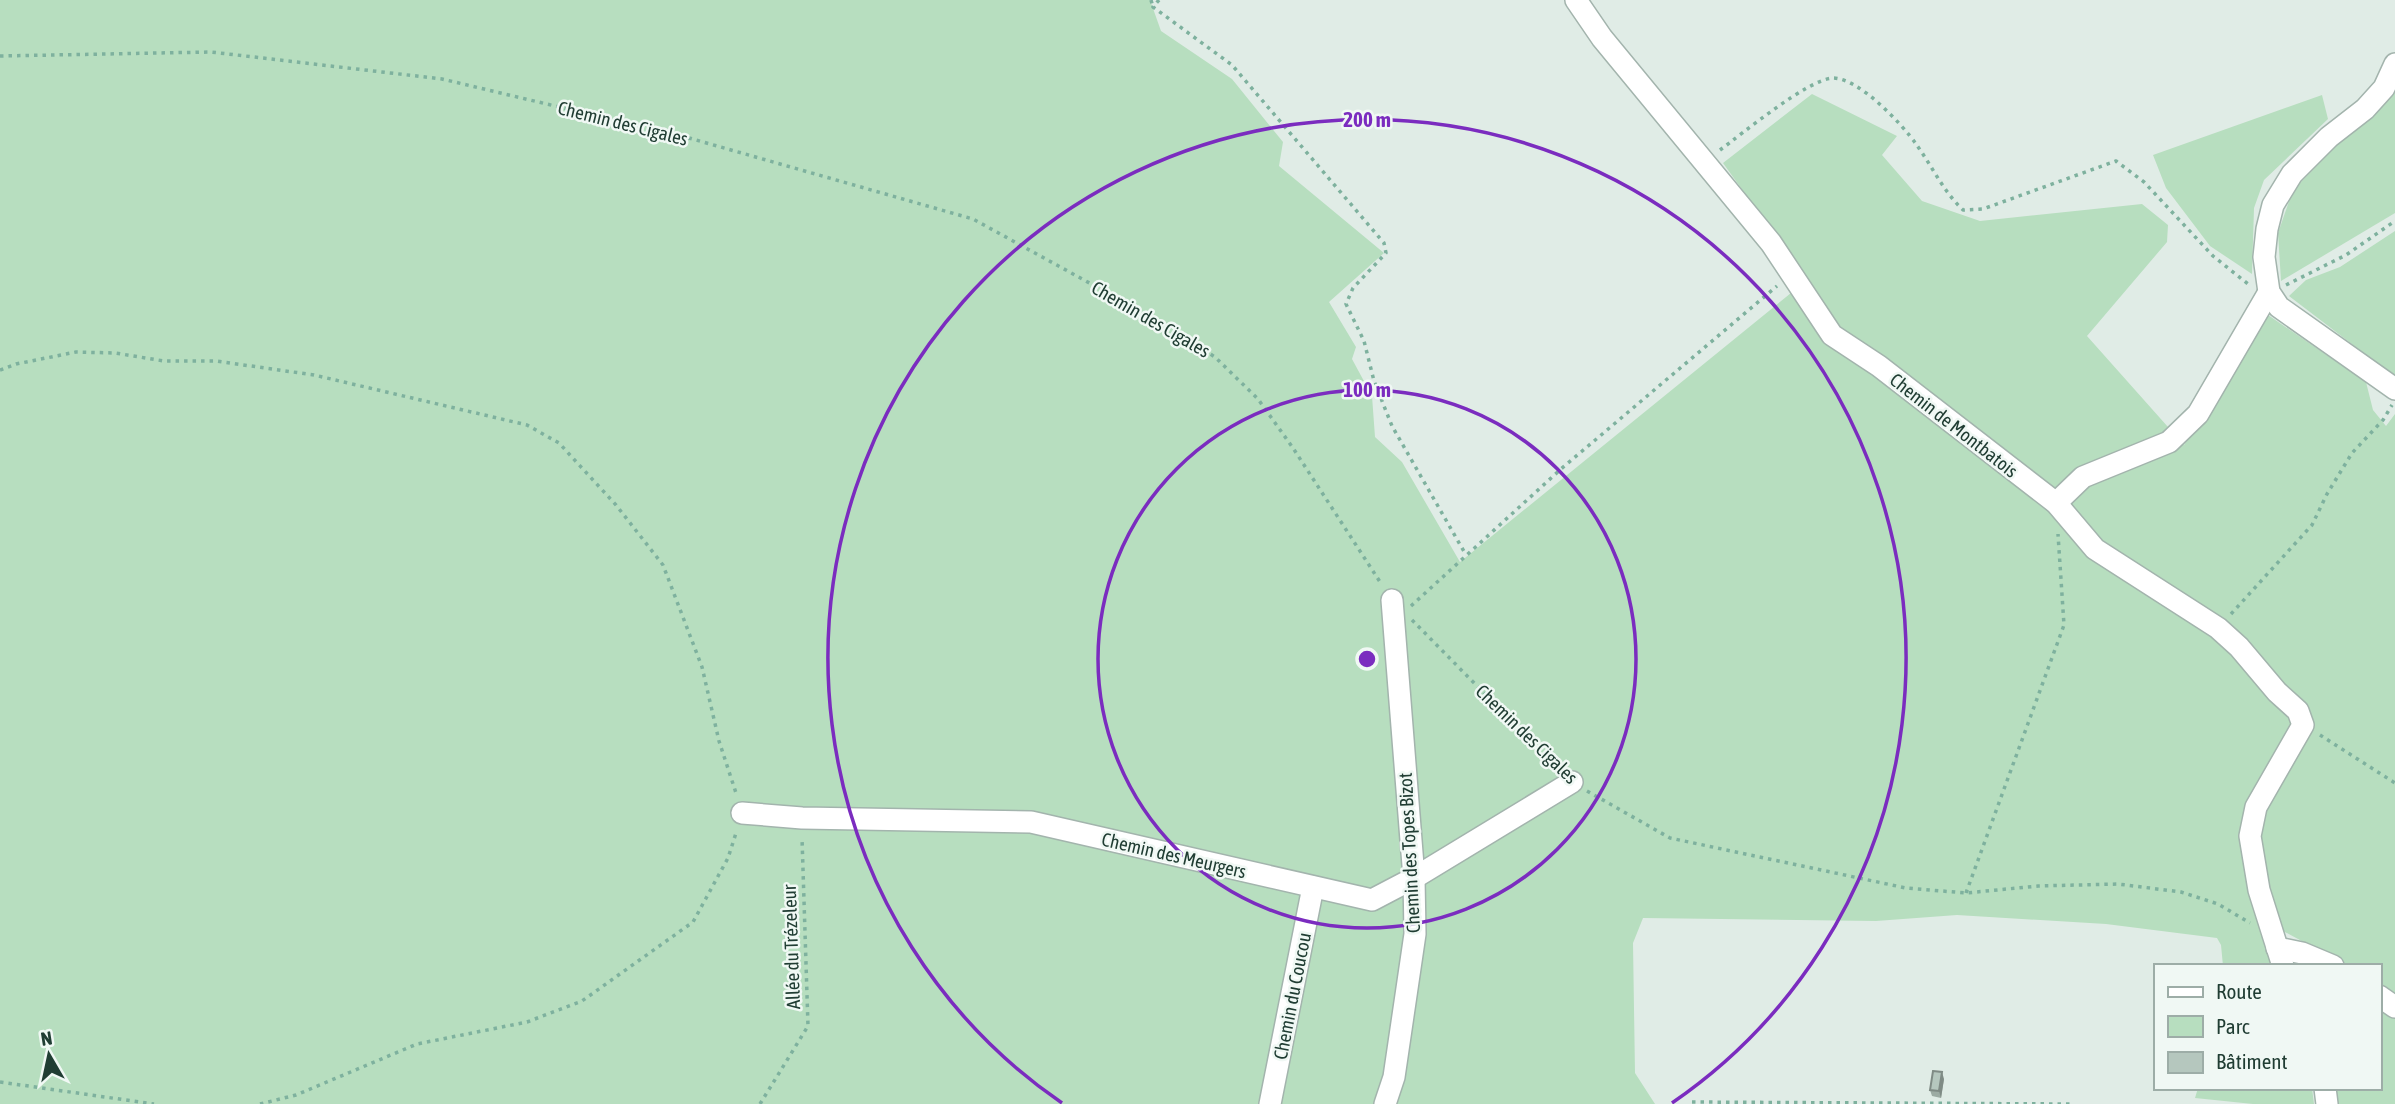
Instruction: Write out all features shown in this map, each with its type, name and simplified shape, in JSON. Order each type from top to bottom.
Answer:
[{"type":"street","name":"Chemin de Montbatois","points":[[1576,0],[1602,38],[1771,243],[1832,335],[1879,366],[2056,503],[2095,549],[2218,628],[2298,711],[2303,725]]},
{"type":"street","points":[[2395,64],[2384,88],[2329,137],[2282,188],[2273,205],[2264,257],[2269,295],[2279,307],[2395,388]]},
{"type":"street","points":[[2056,503],[2083,477],[2169,442],[2198,414],[2269,295]]},
{"type":"street","name":"Chemin des Topes Bizot","points":[[1385,1104],[1394,1077],[1415,934],[1398,607]]},
{"type":"street","points":[[2303,725],[2256,807],[2250,836],[2259,890],[2278,950],[2302,953],[2330,964]]},
{"type":"street","name":"Chemin des Meurgers","points":[[742,813],[802,818],[1031,822],[1372,900],[1572,782]]},
{"type":"street","name":"Chemin du Coucou","points":[[1269,1104],[1313,887]]},
{"type":"path","points":[[1151,0],[1153,7],[1232,65],[1384,243],[1386,253],[1353,288],[1346,304],[1364,341],[1374,381],[1392,426],[1466,555]]},
{"type":"path","points":[[1153,7],[1159,0]]},
{"type":"path","name":"Chemin des Cigales","points":[[0,56],[211,52],[442,79],[689,138],[973,219],[1155,319],[1215,357],[1258,399],[1398,607],[1572,782],[1670,838],[1906,888],[1966,893],[2118,884],[2181,892],[2218,904],[2278,950]]},
{"type":"path","points":[[1704,162],[1809,86],[1833,78],[1856,86],[1877,101],[1912,137],[1933,167],[1943,188],[1963,210],[1983,209],[2116,161],[2144,182],[2213,256],[2269,295],[2354,250],[2395,221]]},
{"type":"path","points":[[1398,607],[1466,555],[1561,469],[1792,274]]},
{"type":"path","points":[[0,370],[16,364],[76,352],[115,353],[164,362],[216,361],[314,375],[527,425],[559,443],[617,505],[663,565],[702,667],[719,741],[742,813],[728,858],[693,922],[582,1001],[527,1022],[417,1044],[296,1096],[260,1104]]},
{"type":"path","points":[[2218,628],[2312,525],[2352,453],[2383,420],[2395,401]]},
{"type":"path","points":[[1966,893],[2064,625],[2056,503]]},
{"type":"path","points":[[2303,725],[2395,783]]},
{"type":"path","name":"Allée du Trézeleur","points":[[760,1104],[808,1026],[803,938],[802,818]]},
{"type":"path","points":[[0,1082],[154,1104]]},
{"type":"path","points":[[1692,1102],[2071,1104]]},
{"type":"green space","points":[[0,0],[1150,0],[1161,31],[1232,79],[1283,142],[1279,166],[1384,253],[1329,302],[1356,347],[1352,359],[1372,396],[1375,437],[1402,462],[1460,562],[1807,280],[1723,163],[1812,94],[1897,136],[1882,155],[1922,201],[1980,221],[2142,204],[2168,225],[2167,242],[2087,336],[2184,445],[2268,315],[2366,382],[2373,410],[2386,426],[2395,414],[2395,994],[2381,986],[2381,964],[2344,964],[2283,931],[2269,954],[2272,964],[2223,964],[2221,945],[2217,938],[2106,924],[1957,915],[1876,921],[1643,918],[1633,943],[1635,1073],[1655,1104],[0,1104]]},
{"type":"green space","points":[[2395,86],[2395,213],[2281,281],[2278,233],[2293,190]]},
{"type":"green space","points":[[2322,95],[2328,119],[2264,180],[2254,208],[2252,274],[2210,246],[2166,188],[2153,155]]},
{"type":"green space","points":[[2395,231],[2395,377],[2289,296],[2306,280],[2340,267]]},
{"type":"green space","points":[[2381,1007],[2395,1017],[2395,1104],[2334,1104],[2330,1090],[2381,1090]]},
{"type":"green space","points":[[2197,1090],[2312,1090],[2314,1104],[2253,1104],[2195,1098]]},
{"type":"building","points":[[1933,1071],[1942,1072],[1939,1091],[1930,1090]]}]
